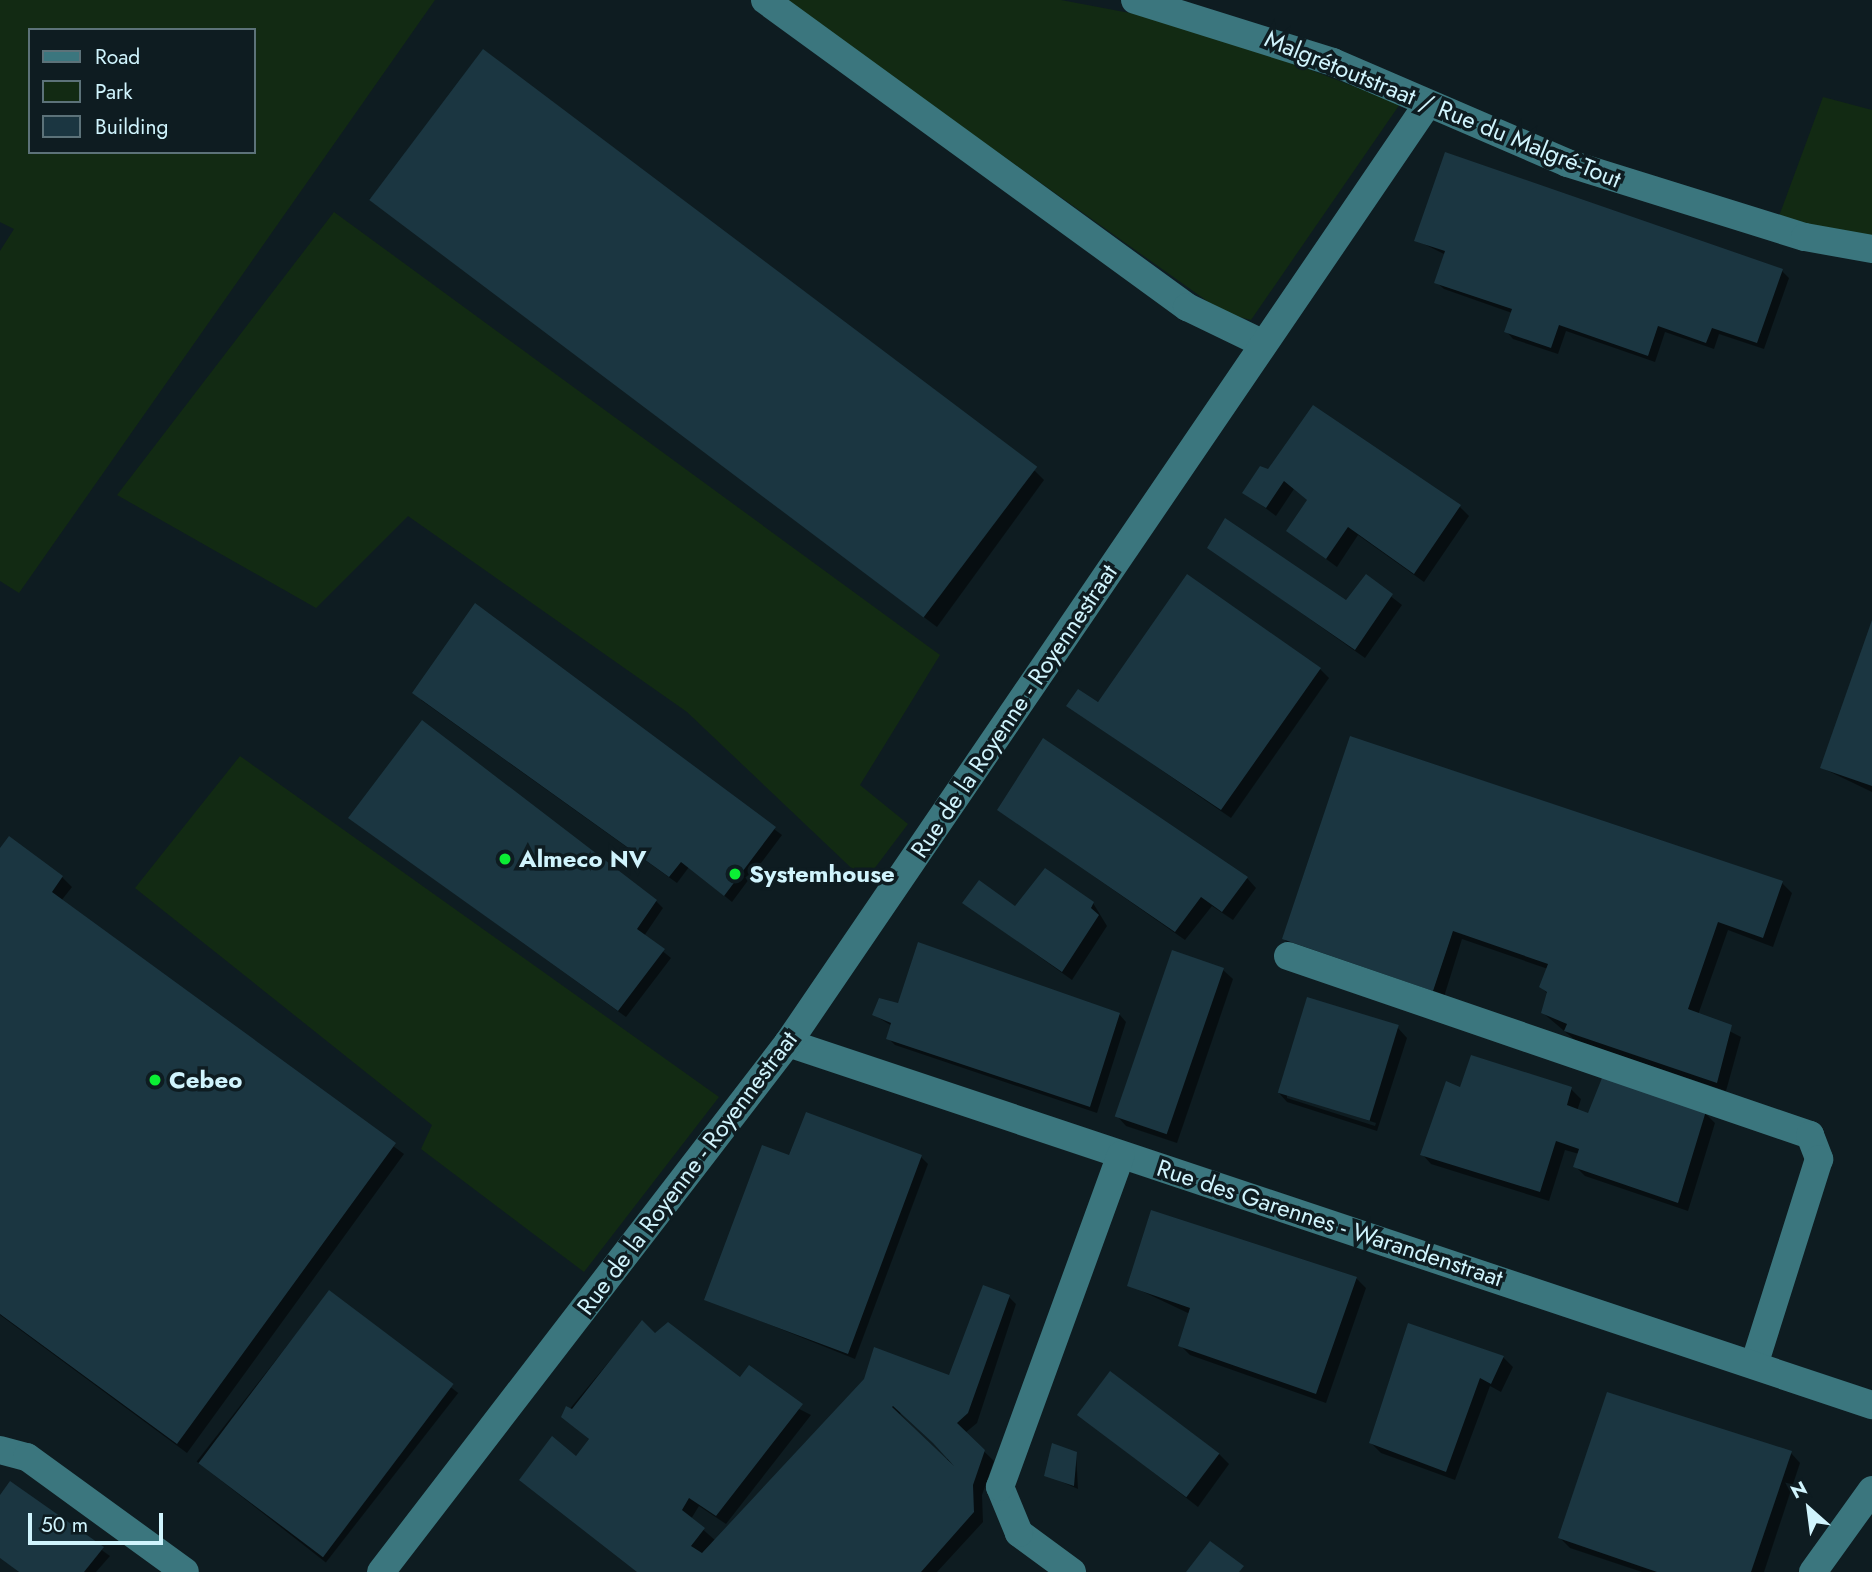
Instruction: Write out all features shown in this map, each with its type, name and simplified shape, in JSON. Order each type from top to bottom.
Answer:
[{"type":"lane","points":[[765,0],[1187,307],[1264,344]]},
{"type":"lane","name":"Malgrétoutstraat / Rue du Malgré-Tout","points":[[1135,0],[1334,62],[1427,105],[1567,163],[1805,237],[1872,249]]},
{"type":"lane","name":"Rue de la Royenne - Royennestraat","points":[[381,1572],[788,1043],[1427,105]]},
{"type":"lane","points":[[1288,956],[1810,1135],[1819,1159],[1754,1365]]},
{"type":"lane","name":"Rue des Garennes - Warandenstraat","points":[[788,1043],[1872,1405]]},
{"type":"lane","points":[[1072,1572],[1019,1533],[1000,1487],[1121,1155]]},
{"type":"lane","points":[[0,1450],[27,1457],[185,1572]]},
{"type":"lane","points":[[1813,1572],[1872,1490]]},
{"type":"green space","points":[[0,0],[435,0],[19,593],[0,581],[0,251],[14,229],[0,222]]},
{"type":"green space","points":[[783,0],[1061,0],[1193,25],[1400,104],[1251,320],[1224,313]]},
{"type":"green space","points":[[1823,97],[1872,110],[1872,241],[1778,219]]},
{"type":"green space","points":[[334,212],[940,655],[860,785],[908,824],[865,881],[687,712],[408,516],[316,608],[117,495]]},
{"type":"green space","points":[[240,756],[719,1097],[584,1272],[421,1149],[432,1125],[135,888]]},
{"type":"building","points":[[483,49],[1037,467],[924,618],[369,200]]},
{"type":"building","points":[[1445,152],[1783,269],[1757,343],[1712,328],[1706,343],[1658,326],[1648,356],[1559,325],[1551,348],[1504,332],[1512,309],[1434,283],[1445,251],[1414,241]]},
{"type":"building","points":[[1313,405],[1461,505],[1414,574],[1348,527],[1326,559],[1286,531],[1307,500],[1284,481],[1266,508],[1242,493],[1260,466],[1268,469]]},
{"type":"building","points":[[1225,518],[1346,600],[1366,574],[1393,594],[1355,650],[1207,548]]},
{"type":"building","points":[[1187,574],[1321,668],[1221,810],[1066,706],[1078,689],[1098,702]]},
{"type":"building","points":[[475,603],[776,827],[724,896],[681,862],[669,877],[412,693]]},
{"type":"building","points":[[1872,620],[1872,786],[1820,768]]},
{"type":"building","name":"Almeco NV","points":[[422,720],[657,900],[637,929],[665,949],[618,1011],[348,818]]},
{"type":"building","points":[[1350,736],[1783,881],[1763,938],[1718,922],[1688,1009],[1732,1025],[1717,1083],[1564,1031],[1567,1024],[1541,1013],[1547,992],[1539,987],[1548,964],[1453,931],[1433,991],[1282,939]]},
{"type":"building","points":[[1043,738],[1248,877],[1222,912],[1201,897],[1175,932],[997,810]]},
{"type":"building","name":"Cebeo","points":[[9,836],[63,876],[52,892],[396,1143],[177,1444],[0,1314],[0,848]]},
{"type":"building","points":[[1045,868],[1094,902],[1091,908],[1099,915],[1062,972],[962,903],[979,880],[1015,906]]},
{"type":"building","points":[[918,942],[1120,1013],[1090,1107],[886,1039],[891,1023],[872,1015],[879,998],[898,1003]]},
{"type":"building","points":[[1172,950],[1224,968],[1167,1134],[1115,1116]]},
{"type":"building","points":[[1307,997],[1399,1025],[1370,1121],[1278,1093]]},
{"type":"building","points":[[1471,1055],[1572,1087],[1567,1105],[1588,1113],[1602,1078],[1706,1111],[1678,1203],[1573,1167],[1579,1149],[1556,1141],[1540,1192],[1420,1155],[1446,1081],[1460,1087]]},
{"type":"building","points":[[806,1112],[922,1155],[848,1354],[704,1300],[762,1145],[789,1155]]},
{"type":"building","points":[[1151,1210],[1357,1277],[1316,1394],[1178,1346],[1190,1308],[1127,1286]]},
{"type":"building","points":[[983,1285],[1010,1295],[968,1413],[957,1423],[985,1450],[973,1485],[974,1512],[921,1572],[637,1572],[519,1480],[552,1436],[576,1456],[589,1439],[561,1417],[566,1406],[572,1409],[642,1320],[655,1333],[668,1322],[740,1377],[749,1365],[803,1404],[716,1516],[689,1498],[682,1510],[705,1528],[691,1546],[702,1553],[864,1379],[874,1347],[949,1375]],"holes":[[[893,1406],[954,1466],[892,1407]]]},
{"type":"building","points":[[329,1290],[454,1384],[323,1557],[198,1463]]},
{"type":"building","points":[[1408,1323],[1504,1356],[1491,1384],[1480,1378],[1446,1472],[1369,1443]]},
{"type":"building","points":[[1110,1371],[1219,1453],[1186,1497],[1077,1415]]},
{"type":"building","points":[[1607,1392],[1792,1451],[1751,1572],[1657,1572],[1558,1538]]},
{"type":"building","points":[[1052,1443],[1077,1452],[1074,1486],[1044,1476]]},
{"type":"building","points":[[10,1481],[104,1547],[84,1572],[19,1572],[0,1558],[0,1495]]},
{"type":"building","points":[[1210,1541],[1244,1566],[1239,1572],[1186,1572]]},
{"type":"place","name":"Almeco NV","points":[[505,859]]},
{"type":"place","name":"Systemhouse","points":[[735,874]]},
{"type":"place","name":"Cebeo","points":[[155,1080]]}]
